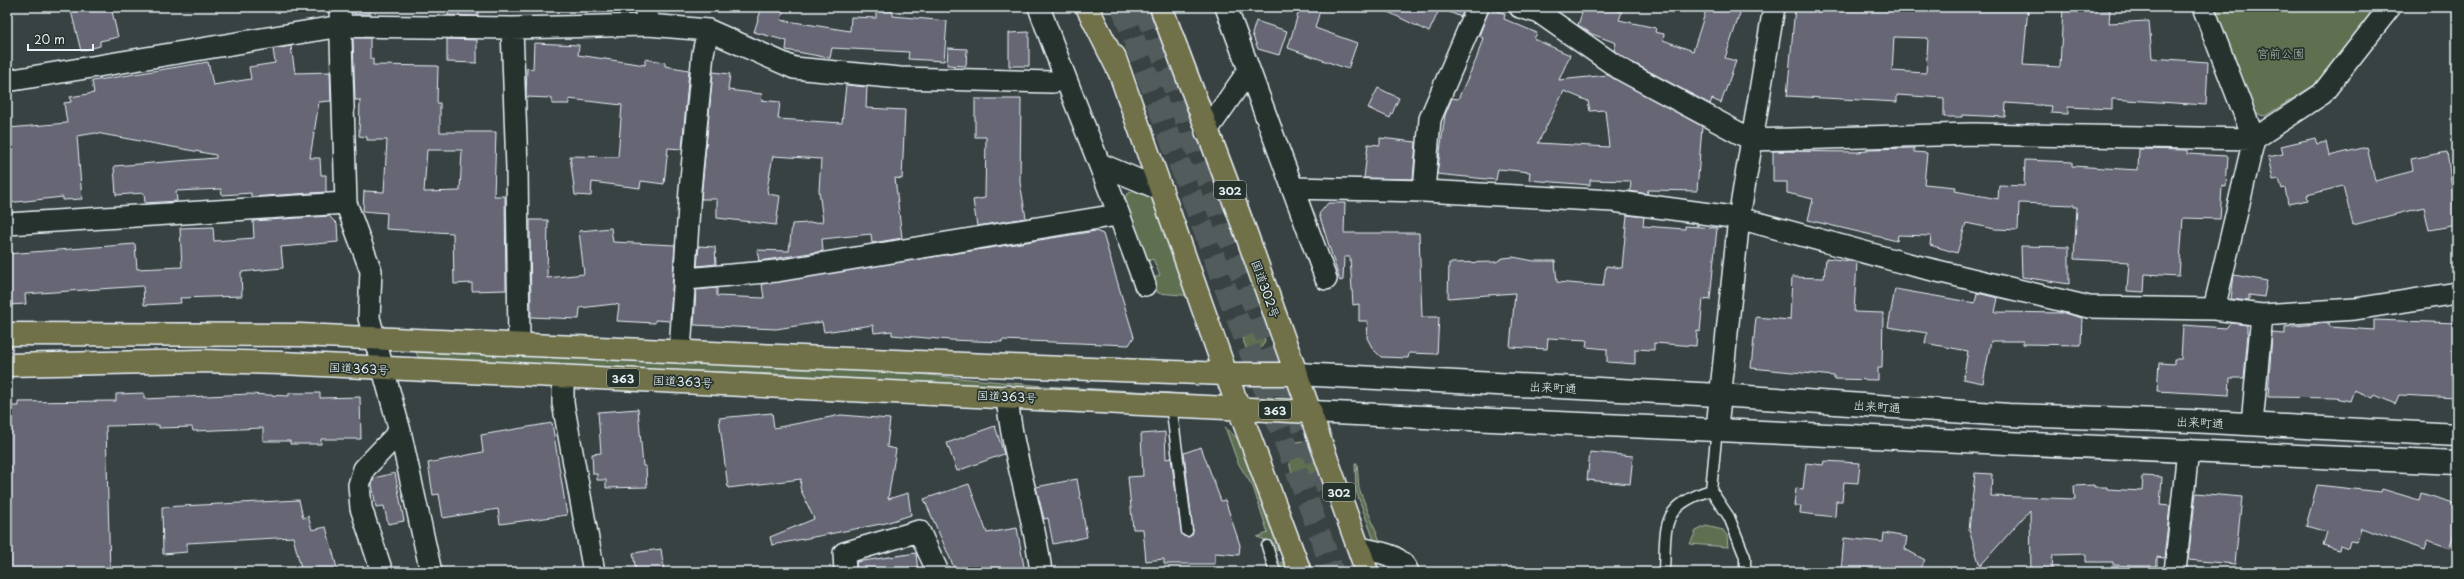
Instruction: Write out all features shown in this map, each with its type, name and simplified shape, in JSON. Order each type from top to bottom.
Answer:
[{"type":"highway","points":[[1087,7],[1120,72]]},
{"type":"highway","points":[[1096,7],[1226,374],[1240,408],[1300,572]]},
{"type":"highway","name":"国道302号","points":[[1161,7],[1206,132],[1297,374],[1367,572]]},
{"type":"highway","points":[[7,334],[230,333],[1226,374],[1297,374]]},
{"type":"highway","name":"国道363号","points":[[7,365],[202,361],[1007,396],[1310,412]]},
{"type":"main road","name":"出来町通","points":[[1297,374],[1718,395],[2009,415],[2252,424],[2457,435]]},
{"type":"main road","points":[[1310,412],[1716,428],[2016,445],[2188,450],[2457,464]]},
{"type":"street","points":[[1040,7],[1065,80],[1100,164],[1117,215],[1145,276]]},
{"type":"street","points":[[1226,7],[1326,279]]},
{"type":"street","points":[[1424,191],[1430,119],[1478,7]]},
{"type":"street","points":[[1520,7],[1540,13],[1620,68],[1752,140],[1973,134],[2254,139],[2322,94],[2390,7]]},
{"type":"street","points":[[1716,428],[1718,395],[1739,218],[1774,7]]},
{"type":"street","points":[[2203,7],[2254,139],[2214,309]]},
{"type":"street","points":[[7,81],[340,17],[512,28],[647,16],[708,30],[794,68],[900,78],[1052,82],[1065,80]]},
{"type":"street","points":[[340,17],[346,203],[371,271],[369,318],[400,431],[431,572]]},
{"type":"street","points":[[512,28],[517,168],[519,344]]},
{"type":"street","points":[[680,352],[686,279],[690,190],[703,53],[708,30]]},
{"type":"street","points":[[1206,132],[1249,70]]},
{"type":"street","points":[[1100,164],[1162,190]]},
{"type":"street","points":[[1292,188],[1424,191],[1613,201],[1739,218],[1908,264],[2090,307],[2214,309],[2262,315],[2354,309],[2457,293]]},
{"type":"street","points":[[7,224],[346,203]]},
{"type":"street","points":[[686,279],[777,271],[1117,215]]},
{"type":"street","points":[[2252,424],[2262,315]]},
{"type":"street","points":[[563,376],[563,403],[594,572]]},
{"type":"street","points":[[1007,396],[1010,427],[1037,541],[1040,572]]},
{"type":"street","points":[[382,572],[361,508],[359,485],[364,469],[400,431]]},
{"type":"street","points":[[2175,572],[2188,450]]},
{"type":"street","points":[[845,572],[844,553],[919,531],[938,572]]},
{"type":"street","points":[[1359,548],[1389,555],[1399,560],[1408,572]]},
{"type":"lane","points":[[1171,404],[1187,531]]},
{"type":"lane","points":[[1716,428],[1711,490],[1729,516],[1745,557],[1745,572]]},
{"type":"lane","points":[[1664,572],[1666,528],[1675,508],[1689,497],[1711,490]]},
{"type":"lane","points":[[1267,546],[1273,557],[1275,572]]},
{"type":"green space","name":"宮前公園","points":[[2214,7],[2375,7],[2319,82],[2265,116],[2255,114]]},
{"type":"green space","points":[[1136,189],[1155,196],[1193,296],[1158,293],[1152,279],[1160,275],[1153,259],[1146,262],[1125,202],[1126,195]]},
{"type":"green space","points":[[1234,319],[1259,321],[1265,340],[1258,350],[1247,350]]},
{"type":"green space","points":[[415,350],[897,372],[1044,386],[1187,394],[955,385],[779,374],[527,365],[418,357]]},
{"type":"green space","points":[[1225,427],[1241,442],[1293,572],[1280,572],[1278,564],[1284,561],[1280,549],[1276,550],[1274,543],[1257,537],[1268,533],[1253,487],[1238,463]]},
{"type":"green space","points":[[1303,441],[1312,444],[1327,476],[1296,486],[1289,458],[1292,447],[1296,442]]},
{"type":"green space","points":[[1355,463],[1357,463],[1359,489],[1381,543],[1374,540],[1356,491]]},
{"type":"green space","points":[[1706,526],[1723,530],[1727,536],[1728,547],[1690,544],[1696,531]]},
{"type":"building","points":[[70,7],[111,7],[118,37],[100,41],[100,46],[81,51]]},
{"type":"building","points":[[354,7],[370,7],[370,14],[354,14]]},
{"type":"building","points":[[448,7],[478,7],[478,16],[448,15]]},
{"type":"building","points":[[762,7],[784,7],[781,20],[850,31],[851,17],[876,18],[876,10],[893,11],[893,16],[947,21],[944,61],[908,59],[909,52],[832,48],[830,58],[786,50],[787,41],[754,32]]},
{"type":"building","points":[[1300,7],[1321,7],[1315,28],[1357,43],[1348,69],[1288,48]]},
{"type":"building","points":[[1378,7],[1465,7],[1461,17],[1440,8],[1429,32]]},
{"type":"building","points":[[1490,7],[1505,14],[1504,19],[1537,33],[1534,39],[1570,55],[1559,80],[1608,75],[1702,126],[1697,191],[1648,190],[1647,194],[1630,191],[1631,181],[1590,180],[1590,185],[1529,180],[1530,172],[1498,169],[1496,180],[1437,174],[1445,115],[1452,98],[1458,99],[1476,60],[1483,38],[1479,36]],"holes":[[[1564,91],[1588,101],[1590,111],[1605,110],[1609,147],[1538,143]]]},
{"type":"building","points":[[1584,7],[1607,7],[1622,12],[1619,20],[1656,28],[1655,32],[1664,34],[1663,40],[1693,51],[1707,7],[1742,7],[1725,58],[1736,61],[1721,103],[1712,99],[1710,104],[1626,59],[1614,50],[1616,43],[1592,34],[1578,25]]},
{"type":"building","points":[[1795,7],[2028,7],[2023,65],[2060,67],[2063,7],[2110,9],[2109,23],[2149,21],[2152,58],[2208,62],[2206,105],[2112,99],[2112,109],[2068,107],[2068,114],[2051,113],[2052,106],[2006,103],[2005,117],[1962,115],[1962,117],[1944,117],[1944,98],[1897,95],[1897,102],[1787,96]],"holes":[[[1894,37],[1928,38],[1926,73],[1892,71]]]},
{"type":"building","points":[[1256,21],[1287,31],[1279,55],[1258,49],[1252,34]]},
{"type":"building","points":[[1029,32],[1029,66],[1009,66],[1009,33]]},
{"type":"building","points":[[353,38],[370,38],[370,59],[373,59],[373,65],[438,66],[437,103],[440,103],[440,132],[496,132],[494,196],[505,196],[506,290],[472,291],[472,283],[454,284],[453,233],[386,229],[387,213],[363,211],[364,191],[384,192],[387,140],[367,140],[367,137],[359,136],[360,100],[355,100]],"holes":[[[427,150],[462,150],[460,191],[424,192]]]},
{"type":"building","points":[[447,39],[477,40],[477,63],[447,62]]},
{"type":"building","points":[[534,43],[579,45],[578,55],[645,65],[645,59],[665,62],[665,66],[689,70],[682,149],[668,148],[664,184],[641,181],[640,188],[592,182],[591,196],[575,195],[570,156],[618,157],[622,105],[569,99],[569,104],[552,104],[552,98],[526,97],[527,68],[533,69]]},
{"type":"building","points":[[291,46],[295,73],[330,72],[331,101],[319,102],[310,158],[320,158],[321,175],[326,175],[326,192],[251,197],[251,193],[222,195],[221,189],[176,191],[177,201],[145,203],[144,193],[116,195],[114,166],[216,158],[216,155],[96,133],[77,136],[82,199],[63,200],[63,197],[7,203],[7,165],[11,164],[8,128],[67,123],[64,103],[71,102],[70,97],[94,93],[92,81],[208,62],[213,85],[251,79],[249,67],[275,63],[273,49]]},
{"type":"building","points":[[948,48],[967,49],[966,66],[947,65]]},
{"type":"building","points":[[713,72],[730,74],[728,90],[762,94],[761,100],[780,102],[778,119],[842,123],[846,85],[867,87],[866,108],[905,110],[902,179],[895,178],[902,238],[872,243],[871,234],[822,239],[823,251],[759,261],[757,250],[789,251],[792,224],[823,222],[819,190],[821,159],[773,156],[767,189],[768,194],[780,196],[776,225],[717,218],[717,199],[701,199]]},
{"type":"building","points":[[1378,88],[1399,98],[1390,118],[1368,108]]},
{"type":"building","points":[[975,99],[1021,99],[1020,182],[1026,218],[977,226],[973,200],[985,198],[986,137],[975,137]]},
{"type":"building","points":[[1380,138],[1416,142],[1413,179],[1364,178],[1368,144],[1380,145]]},
{"type":"building","points":[[2315,138],[2317,144],[2326,142],[2329,156],[2367,147],[2375,181],[2413,171],[2411,159],[2447,152],[2457,225],[2429,230],[2424,207],[2353,225],[2343,186],[2307,195],[2308,200],[2288,204],[2285,188],[2282,189],[2279,179],[2273,180],[2268,157],[2283,154],[2281,146]]},
{"type":"building","points":[[1914,148],[1914,152],[1927,153],[1924,184],[1956,187],[1955,191],[1998,199],[1999,185],[2024,186],[2025,160],[2072,162],[2072,166],[2138,170],[2139,149],[2187,150],[2187,154],[2228,156],[2226,187],[2222,186],[2220,219],[2183,218],[2179,276],[2145,274],[2144,292],[2127,291],[2129,262],[2074,259],[2077,207],[2074,207],[2074,205],[2019,203],[2018,230],[1995,229],[1966,223],[1957,253],[1930,245],[1931,236],[1898,235],[1897,241],[1808,220],[1813,199],[1787,193],[1787,182],[1773,182],[1773,151],[1857,152],[1867,151],[1867,149]]},
{"type":"building","points":[[1328,203],[1345,203],[1344,233],[1419,233],[1422,317],[1439,317],[1437,354],[1409,353],[1408,358],[1381,357],[1373,349],[1367,338],[1368,321],[1359,321],[1359,304],[1353,305],[1350,257],[1344,257],[1343,280],[1340,281],[1319,214]]},
{"type":"building","points":[[1627,215],[1644,217],[1643,226],[1685,229],[1685,226],[1717,228],[1710,300],[1703,299],[1700,332],[1697,331],[1696,346],[1654,343],[1654,350],[1635,349],[1635,364],[1607,362],[1607,349],[1586,347],[1587,340],[1548,338],[1547,349],[1510,347],[1515,293],[1448,298],[1449,263],[1496,262],[1503,258],[1513,257],[1534,261],[1555,261],[1557,282],[1603,286],[1606,266],[1622,268]]},
{"type":"building","points":[[329,216],[337,224],[338,242],[281,247],[283,268],[241,272],[242,296],[180,298],[181,303],[144,305],[143,286],[25,294],[26,304],[9,305],[7,254],[135,244],[137,269],[182,267],[180,228],[213,227],[214,241],[254,238],[253,221]]},
{"type":"building","points":[[530,220],[548,220],[547,278],[584,274],[579,231],[611,228],[613,242],[675,245],[670,321],[655,320],[655,323],[617,321],[619,305],[614,304],[580,308],[579,319],[531,317]]},
{"type":"building","points":[[1096,231],[1103,234],[1134,337],[1129,345],[1002,340],[1002,342],[950,340],[892,335],[892,331],[874,333],[873,325],[824,332],[822,322],[776,329],[694,325],[696,290],[717,288],[717,296],[764,298],[762,284]]},
{"type":"building","points":[[699,246],[715,247],[716,264],[697,266]]},
{"type":"building","points":[[2021,246],[2069,247],[2069,284],[2022,277]]},
{"type":"building","points":[[1826,258],[1857,262],[1854,312],[1883,313],[1882,368],[1878,368],[1878,380],[1834,379],[1834,376],[1751,368],[1756,317],[1790,320],[1792,277],[1824,278]]},
{"type":"building","points":[[2234,275],[2267,281],[2264,297],[2249,295],[2249,301],[2231,299]]},
{"type":"building","points":[[1895,289],[1975,303],[1977,293],[1998,298],[1995,312],[2064,313],[2082,318],[2081,345],[2023,344],[2023,341],[1991,341],[1983,383],[1963,379],[1968,351],[1925,343],[1927,333],[1888,327]]},
{"type":"building","points":[[2374,320],[2457,323],[2457,398],[2399,395],[2395,404],[2375,395],[2373,398],[2354,390],[2350,401],[2336,398],[2268,397],[2272,333],[2285,334],[2285,327],[2329,323],[2330,327],[2374,330]]},
{"type":"building","points":[[2230,323],[2247,325],[2248,333],[2244,378],[2230,378],[2229,395],[2157,391],[2159,363],[2174,364],[2174,359],[2181,359],[2183,325],[2226,328]]},
{"type":"building","points":[[144,393],[144,399],[249,394],[289,396],[289,393],[320,393],[320,398],[360,397],[361,439],[321,439],[321,444],[290,444],[290,441],[263,441],[263,428],[193,431],[192,427],[159,428],[159,425],[106,426],[110,572],[9,572],[7,406],[19,406],[18,402],[116,401],[116,394]]},
{"type":"building","points":[[638,409],[643,466],[646,466],[647,487],[606,488],[606,480],[597,480],[597,474],[593,474],[592,454],[601,453],[598,412]]},
{"type":"building","points":[[772,413],[774,428],[841,415],[890,419],[887,447],[896,449],[888,499],[908,493],[911,515],[886,523],[772,545],[770,537],[814,519],[800,488],[801,479],[728,488],[719,418]]},
{"type":"building","points":[[552,423],[567,515],[500,524],[498,509],[443,518],[439,494],[433,495],[428,463],[483,452],[481,435]]},
{"type":"building","points":[[995,426],[1004,454],[957,471],[947,443]]},
{"type":"building","points":[[1165,432],[1166,459],[1171,458],[1182,535],[1188,537],[1193,531],[1184,453],[1201,447],[1221,501],[1225,500],[1240,545],[1239,555],[1215,553],[1215,564],[1164,564],[1164,559],[1146,561],[1143,529],[1133,529],[1128,477],[1143,476],[1141,434]]},
{"type":"building","points":[[1590,452],[1633,456],[1630,484],[1587,480]]},
{"type":"building","points":[[1824,461],[1860,463],[1858,483],[1844,482],[1842,501],[1836,501],[1835,517],[1800,513],[1801,506],[1794,506],[1796,488],[1803,489],[1806,463],[1823,465]]},
{"type":"building","points":[[395,473],[404,521],[388,524],[384,506],[376,507],[372,484],[374,478]]},
{"type":"building","points":[[1975,473],[1992,474],[1991,496],[2075,499],[2074,486],[2094,485],[2094,487],[2107,487],[2107,489],[2142,491],[2143,476],[2162,477],[2160,505],[2170,506],[2164,558],[2157,557],[2157,566],[2134,566],[2113,565],[2113,562],[2086,562],[2086,554],[2053,555],[2052,569],[2048,569],[2047,572],[2031,572],[2030,510],[1980,566],[1969,530]]},
{"type":"building","points":[[1077,479],[1087,537],[1053,544],[1048,518],[1044,519],[1036,487]]},
{"type":"building","points":[[969,484],[987,533],[1017,528],[1025,572],[956,572],[924,499]]},
{"type":"building","points":[[2317,485],[2381,492],[2382,489],[2419,500],[2421,493],[2457,504],[2457,526],[2449,548],[2428,540],[2425,550],[2361,528],[2357,542],[2350,541],[2348,548],[2340,545],[2339,550],[2323,545],[2327,532],[2306,526]]},
{"type":"building","points":[[2196,493],[2242,497],[2235,564],[2188,560]]},
{"type":"building","points":[[299,500],[303,518],[308,516],[312,530],[326,527],[338,572],[302,572],[293,537],[187,543],[187,552],[163,554],[162,507]]},
{"type":"building","points":[[1884,533],[1907,537],[1905,549],[1925,560],[1917,572],[1841,572],[1844,538],[1883,542]]},
{"type":"building","points":[[661,549],[664,572],[636,572],[633,553]]},
{"type":"building","points":[[916,553],[918,572],[857,572],[856,562]]},
{"type":"tunnel","points":[[1122,7],[1222,279],[1308,501],[1333,572]]},
{"type":"tunnel","points":[[1145,7],[1240,271],[1327,488]]}]
